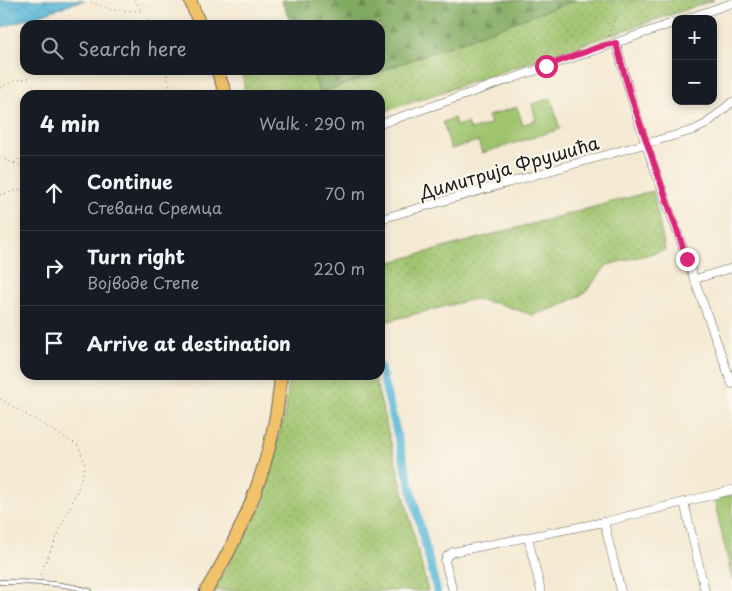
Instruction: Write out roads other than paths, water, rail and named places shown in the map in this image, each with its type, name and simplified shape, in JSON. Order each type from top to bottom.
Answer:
[{"type":"main road","points":[[190,0],[198,20]]},
{"type":"main road","points":[[219,75],[224,90]]},
{"type":"main road","points":[[206,591],[236,539],[263,473],[276,417],[280,380]]},
{"type":"street","points":[[697,15],[732,2]]},
{"type":"street","points":[[385,122],[672,23]]},
{"type":"street","points":[[613,44],[646,144],[732,384]]},
{"type":"street","name":"Димитрија Фрушића","points":[[385,218],[694,130],[706,124],[732,102]]},
{"type":"street","points":[[695,279],[732,268]]},
{"type":"street","points":[[453,591],[445,561],[447,556],[453,552],[604,522],[732,490]]},
{"type":"street","points":[[684,502],[705,591]]},
{"type":"street","points":[[604,522],[621,591]]},
{"type":"street","points":[[528,538],[541,591]]},
{"type":"lane","points":[[0,582],[59,584],[90,591]]},
{"type":"water","points":[[0,0],[84,0],[20,20],[0,28]]},
{"type":"waterway","points":[[383,380],[437,591]]}]
